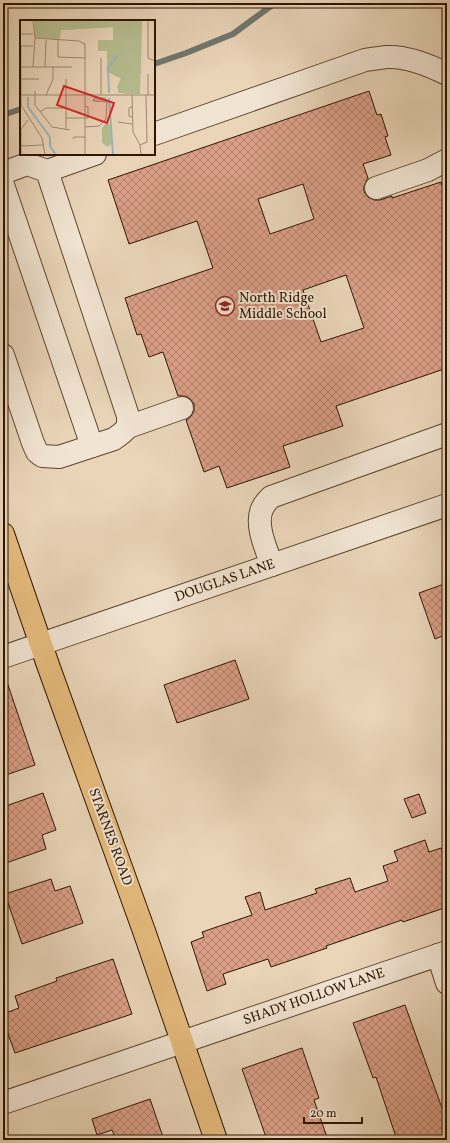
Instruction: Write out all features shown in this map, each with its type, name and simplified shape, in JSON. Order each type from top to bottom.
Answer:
[{"type":"main road","name":"STARNES ROAD","points":[[3,534],[144,931],[216,1140]]},
{"type":"street","points":[[155,134],[365,60],[388,57],[407,59],[433,67],[447,74]]},
{"type":"street","points":[[3,173],[27,164],[47,171],[92,155]]},
{"type":"street","points":[[376,188],[428,170],[447,160]]},
{"type":"street","points":[[47,171],[128,416],[128,427]]},
{"type":"street","points":[[3,185],[92,446]]},
{"type":"street","points":[[3,354],[37,452],[42,456],[59,457],[114,439],[128,427],[182,408]]},
{"type":"street","points":[[272,564],[264,542],[260,524],[262,508],[271,497],[447,434]]},
{"type":"street","name":"DOUGLAS LANE","points":[[3,657],[447,505]]},
{"type":"street","points":[[442,954],[447,983]]},
{"type":"street","name":"SHADY HOLLOW LANE","points":[[3,1103],[442,954]]},
{"type":"building","points":[[369,91],[377,115],[381,114],[388,136],[385,137],[391,155],[363,164],[368,178],[364,186],[364,192],[368,197],[374,200],[380,200],[392,196],[392,198],[441,182],[447,200],[447,368],[336,406],[343,426],[283,446],[290,467],[227,488],[219,466],[204,472],[186,420],[194,411],[194,404],[185,396],[178,396],[163,352],[149,357],[141,334],[137,335],[125,298],[213,268],[197,221],[129,244],[108,180]],"holes":[[[303,184],[314,219],[270,234],[258,199]],[[346,275],[364,328],[321,342],[303,290]]]},
{"type":"building","points":[[447,583],[447,634],[435,639],[419,593]]},
{"type":"building","points":[[235,660],[249,699],[177,723],[164,685]]},
{"type":"building","points":[[3,679],[6,679],[35,765],[3,776]]},
{"type":"building","points":[[43,793],[56,830],[42,835],[46,849],[3,864],[3,807]]},
{"type":"building","points":[[419,794],[426,813],[412,818],[404,799]]},
{"type":"building","points":[[425,840],[429,852],[441,848],[447,864],[447,907],[403,922],[402,920],[271,967],[268,959],[223,974],[226,984],[207,991],[191,942],[204,937],[202,932],[252,915],[245,897],[260,892],[265,910],[317,893],[315,889],[350,878],[355,892],[388,881],[383,866],[398,861],[394,851]]},
{"type":"building","points":[[51,879],[55,891],[70,886],[83,923],[22,944],[5,894]]},
{"type":"building","points":[[113,959],[132,1014],[15,1053],[3,1020],[3,1014],[19,1008],[15,996],[57,981],[56,978]]},
{"type":"building","points":[[405,1005],[447,1122],[447,1140],[397,1140],[376,1077],[373,1078],[353,1023]]},
{"type":"building","points":[[302,1048],[319,1098],[314,1100],[328,1140],[267,1140],[242,1069]]},
{"type":"building","points":[[150,1099],[164,1140],[116,1140],[112,1130],[97,1135],[92,1119]]},
{"type":"waterway","points":[[155,64],[233,34],[275,3]]},
{"type":"waterway","points":[[3,115],[20,109]]},
{"type":"place","name":"North Ridge Middle School","points":[[225,306]]}]
